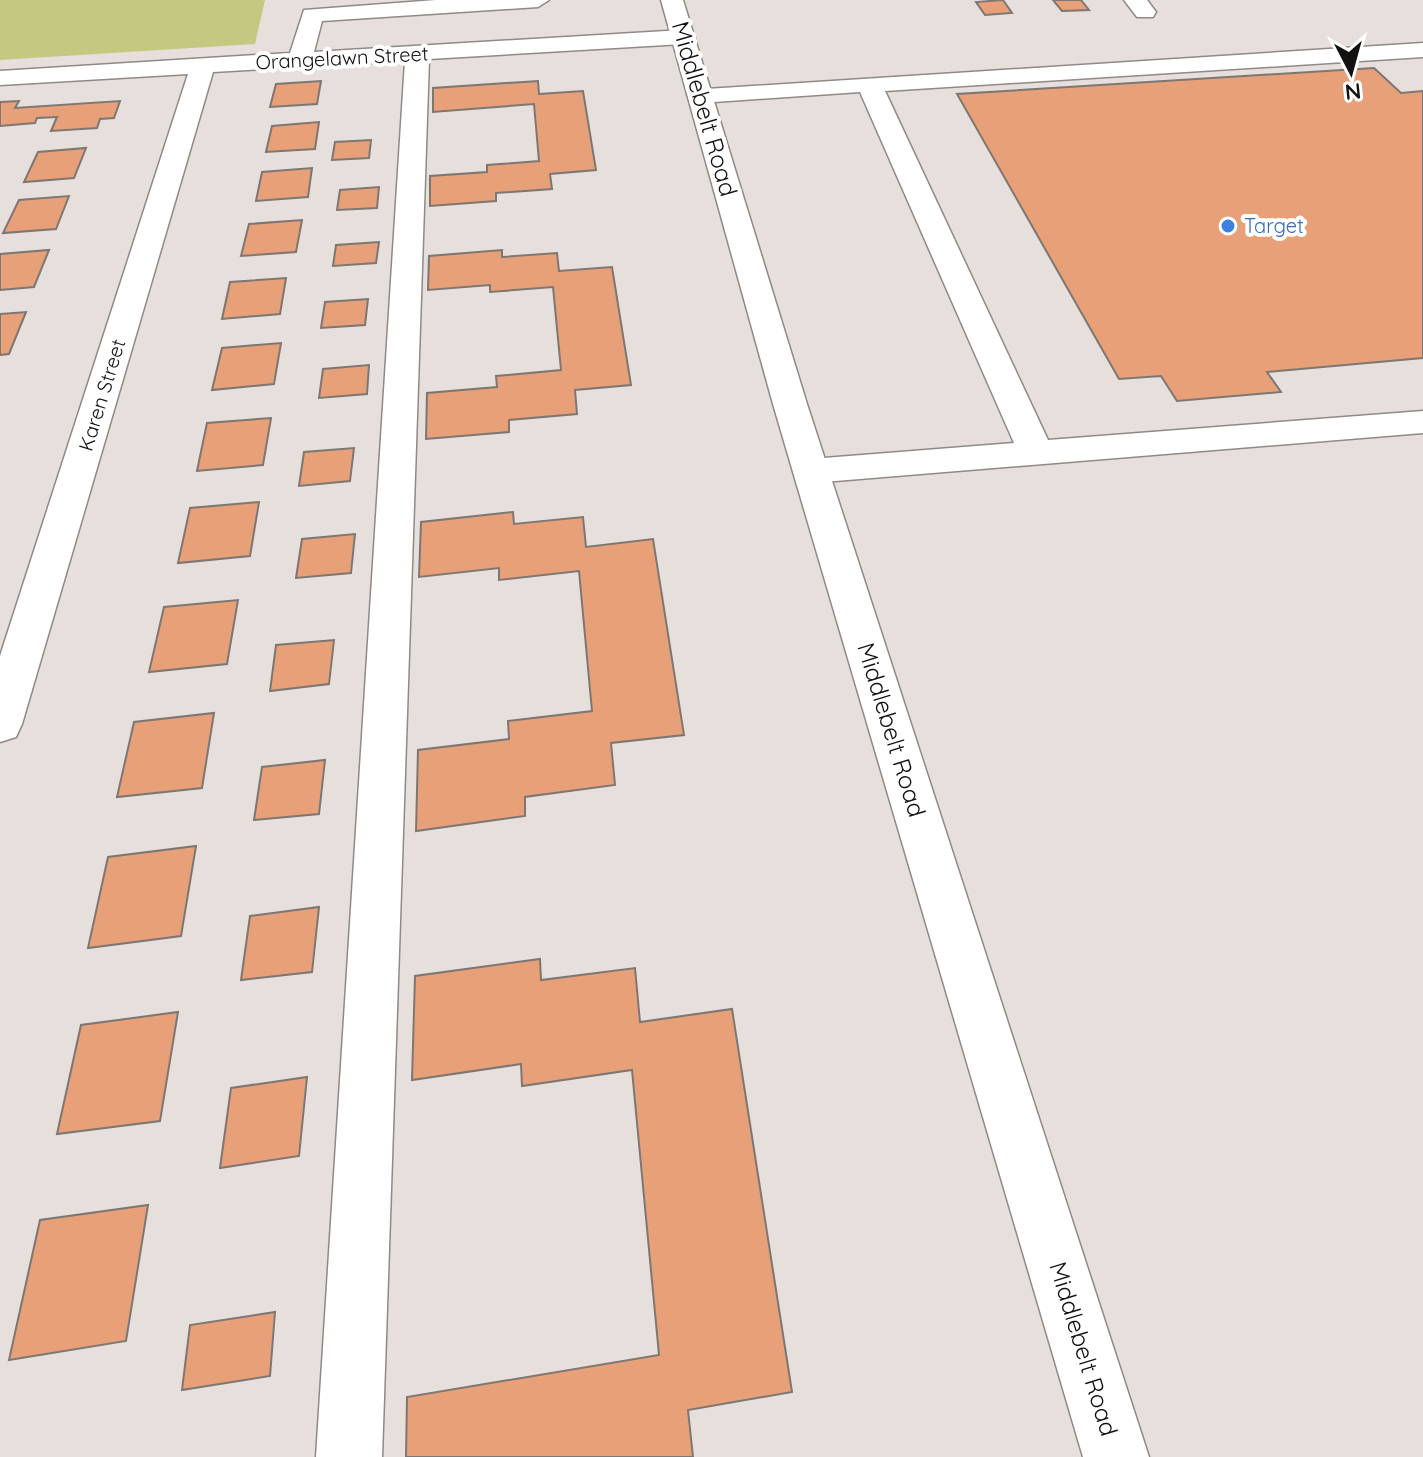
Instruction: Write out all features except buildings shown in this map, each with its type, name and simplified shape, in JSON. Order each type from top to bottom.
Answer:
[{"type":"street","points":[[300,60],[313,7],[539,3],[538,0]]},
{"type":"street","name":"Middlebelt Road","points":[[672,0],[811,471],[1116,1457]]},
{"type":"street","name":"Orangelawn Street","points":[[0,78],[683,37]]},
{"type":"street","points":[[700,95],[1423,50]]},
{"type":"street","points":[[349,1457],[417,53]]},
{"type":"street","name":"Karen Street","points":[[0,724],[203,66]]},
{"type":"street","points":[[870,86],[1036,453]]},
{"type":"street","points":[[811,471],[1423,422]]},
{"type":"green space","points":[[0,0],[265,0],[255,44],[0,60]]},
{"type":"place","name":"Target","points":[[1228,226]]}]
